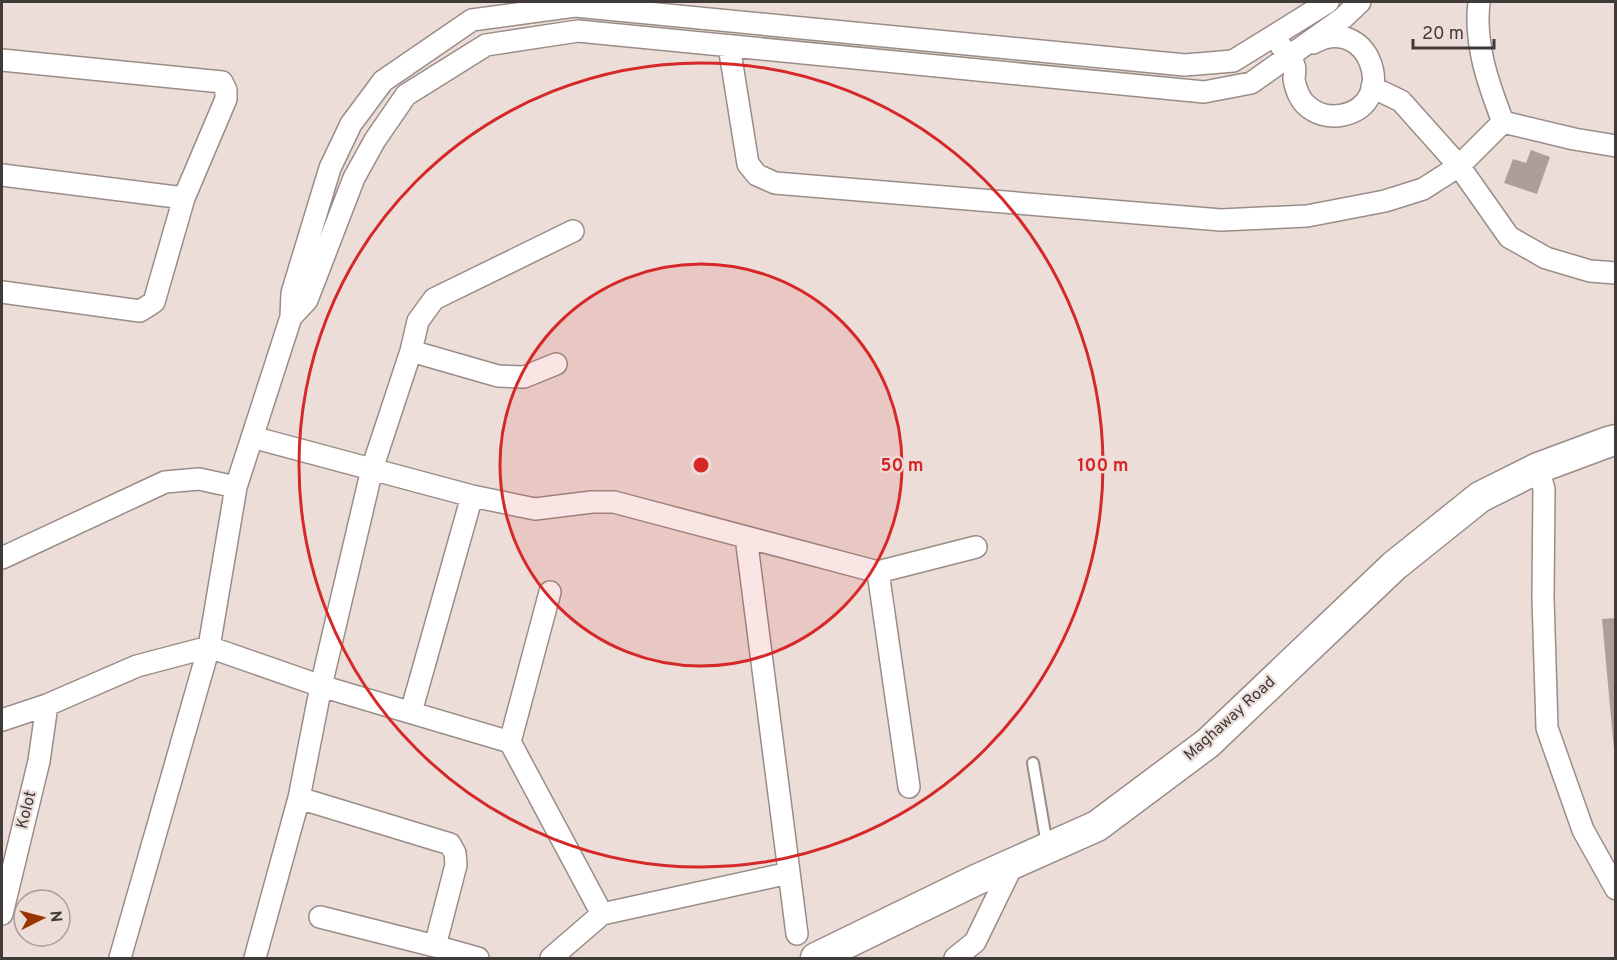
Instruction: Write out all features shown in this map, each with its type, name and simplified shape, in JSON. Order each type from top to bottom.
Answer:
[{"type":"street","points":[[120,958],[209,647],[236,487],[291,317],[292,293],[330,168],[351,124],[383,81],[472,20],[575,6],[1185,65],[1233,61],[1328,2]]},
{"type":"street","points":[[1479,2],[1477,16],[1480,49],[1488,81],[1503,122]]},
{"type":"street","points":[[1351,41],[1356,3]]},
{"type":"street","points":[[291,317],[307,300],[354,178],[375,140],[406,95],[486,45],[578,31],[1204,92],[1251,83],[1292,62],[1343,18],[1356,3]]},
{"type":"street","points":[[1275,35],[1292,62],[1297,91],[1303,102],[1312,110],[1336,117],[1348,114],[1359,108],[1367,99],[1372,87],[1374,75],[1371,62],[1365,51],[1351,41],[1332,37],[1320,39],[1309,45],[1292,62]]},
{"type":"street","points":[[921,65],[923,39]]},
{"type":"street","points":[[729,46],[748,164],[757,175],[775,183],[1221,220],[1307,216],[1385,201],[1423,189],[1459,166],[1503,122]]},
{"type":"street","points":[[2,60],[222,82],[226,90],[226,99],[184,198],[154,302],[140,311],[2,292]]},
{"type":"street","points":[[1372,87],[1401,101],[1459,166],[1509,237],[1546,258],[1590,271],[1616,273]]},
{"type":"street","points":[[1503,122],[1574,140],[1616,146]]},
{"type":"street","points":[[2,175],[184,198]]},
{"type":"street","points":[[255,958],[299,798],[321,686],[372,469],[411,351],[418,321],[434,299],[573,231]]},
{"type":"street","points":[[411,351],[498,376],[524,377],[556,364]]},
{"type":"street","points":[[252,437],[472,496],[535,509],[592,502],[614,502],[878,572],[976,547]]},
{"type":"street","name":"Maghaway Road","points":[[816,958],[1097,826],[1208,743],[1394,566],[1480,497],[1538,468],[1616,440]]},
{"type":"street","points":[[1538,468],[1544,489],[1543,598],[1546,728],[1583,830],[1616,889]]},
{"type":"street","points":[[2,558],[165,482],[199,479],[236,487]]},
{"type":"street","points":[[411,712],[472,496]]},
{"type":"street","points":[[746,537],[797,934]]},
{"type":"street","points":[[878,572],[909,787]]},
{"type":"street","points":[[550,592],[510,742],[602,914]]},
{"type":"street","points":[[2,720],[48,705],[137,666],[209,647],[321,686],[510,742]]},
{"type":"street","name":"Kolot","points":[[2,914],[39,761],[48,705]]},
{"type":"street","points":[[299,798],[450,844],[455,853],[456,865],[435,946]]},
{"type":"street","points":[[955,958],[975,942],[1013,864]]},
{"type":"street","points":[[550,958],[602,914],[789,873]]},
{"type":"street","points":[[320,917],[478,958]]},
{"type":"lane","points":[[1033,763],[1048,849]]},
{"type":"building","points":[[1531,150],[1550,157],[1537,194],[1504,183],[1513,159],[1526,163]]},
{"type":"building","points":[[1616,618],[1616,750],[1614,750],[1602,619]]}]
